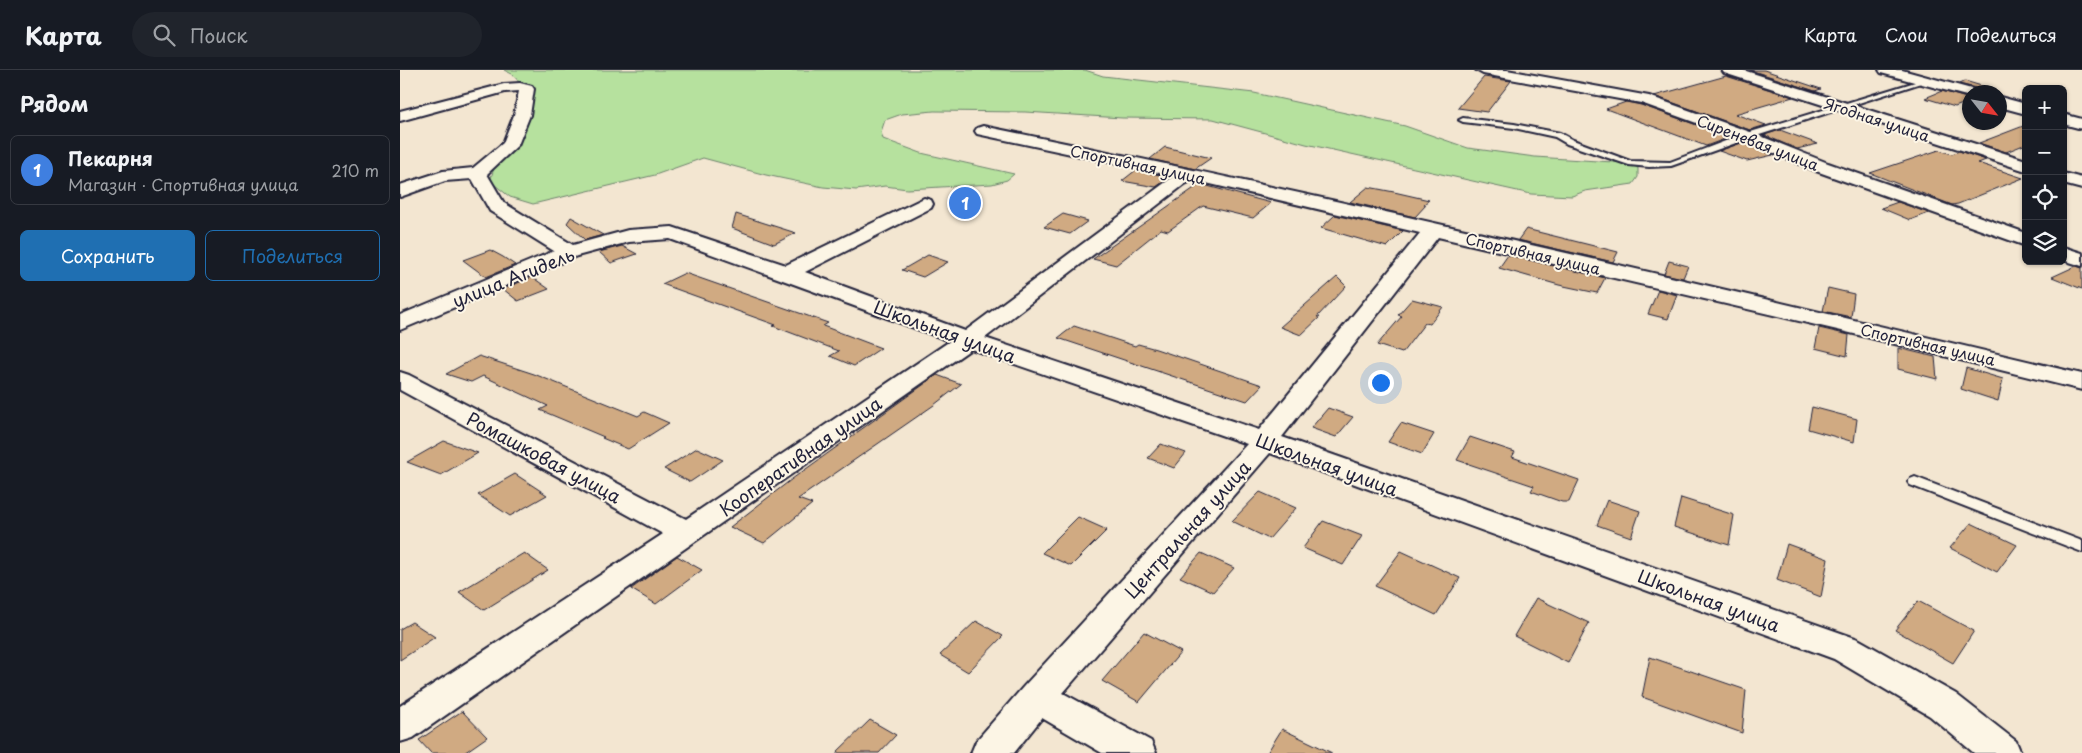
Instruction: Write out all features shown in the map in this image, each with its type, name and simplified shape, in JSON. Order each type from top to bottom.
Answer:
[{"type":"street","name":"Сиреневая улица","points":[[1483,70],[1644,98],[1747,136],[1822,167],[2022,239]]},
{"type":"street","name":"Ягодная улица","points":[[1729,70],[2022,165]]},
{"type":"street","points":[[1886,70],[1962,91]]},
{"type":"street","points":[[400,116],[504,88],[520,87],[527,89],[522,116],[510,145],[478,173],[443,176],[400,190]]},
{"type":"street","points":[[2007,104],[2022,108]]},
{"type":"street","points":[[2067,120],[2082,124]]},
{"type":"street","name":"Спортивная улица","points":[[983,131],[1191,174],[1855,327],[2082,382]]},
{"type":"street","points":[[478,173],[497,207],[570,252]]},
{"type":"street","name":"Кооперативная улица","points":[[400,726],[687,533],[968,340],[1179,180],[1191,174]]},
{"type":"street","points":[[2067,179],[2082,184]]},
{"type":"street","points":[[787,273],[924,204]]},
{"type":"street","name":"Центральная улица","points":[[990,753],[1037,697],[1265,441],[1433,230]]},
{"type":"street","name":"Школьная улица","points":[[628,236],[672,233],[968,340],[1265,441],[1846,649],[1943,705],[2002,753]]},
{"type":"street","name":"улица Агидель","points":[[400,323],[570,252],[628,236]]},
{"type":"street","points":[[2067,254],[2082,260]]},
{"type":"street","name":"Ромашковая улица","points":[[400,380],[687,533]]},
{"type":"street","points":[[1037,697],[1138,753]]},
{"type":"lane","points":[[1463,120],[1514,126],[1557,135],[1570,142],[1629,163],[1649,165],[1671,164],[1747,136],[1924,81]]},
{"type":"lane","points":[[1915,482],[2082,547]]},
{"type":"green space","points":[[504,70],[1085,70],[1103,76],[1254,93],[1405,126],[1468,148],[1535,157],[1629,163],[1638,168],[1638,177],[1633,184],[1585,191],[1572,196],[1531,194],[1306,144],[1213,119],[1122,118],[1025,112],[934,111],[902,114],[885,120],[881,132],[883,139],[921,153],[1014,174],[1007,180],[992,184],[907,189],[885,186],[856,190],[823,187],[766,175],[703,158],[655,175],[533,204],[510,197],[490,181],[495,165],[522,115],[521,84],[512,74]]},
{"type":"building","points":[[1750,70],[1764,70],[1821,89],[1815,91]]},
{"type":"building","points":[[1726,76],[1793,97],[1735,114],[1766,125],[1750,130],[1654,96]]},
{"type":"building","points":[[1484,77],[1511,81],[1487,112],[1458,108]]},
{"type":"building","points":[[1965,81],[1978,85],[1963,85],[1959,84]]},
{"type":"building","points":[[1942,91],[1962,97],[1962,104],[1955,107],[1925,98]]},
{"type":"building","points":[[1626,102],[1641,105],[1730,137],[1706,146],[1606,109]]},
{"type":"building","points":[[2022,127],[2022,146],[2006,152],[1979,143]]},
{"type":"building","points":[[1780,130],[1818,144],[1797,149],[1764,135]]},
{"type":"building","points":[[1744,142],[1773,155],[1747,161],[1719,151]]},
{"type":"building","points":[[1165,147],[1211,158],[1195,169],[1150,159]]},
{"type":"building","points":[[1939,150],[1952,154],[1959,151],[1986,160],[1978,163],[2022,178],[1952,205],[1870,173]]},
{"type":"building","points":[[1136,170],[1170,177],[1156,187],[1122,181]]},
{"type":"building","points":[[1200,184],[1271,203],[1253,218],[1203,206],[1168,231],[1161,229],[1116,265],[1093,259]]},
{"type":"building","points":[[1368,187],[1429,200],[1415,217],[1350,202]]},
{"type":"building","points":[[1898,202],[1929,213],[1910,220],[1881,208]]},
{"type":"building","points":[[736,214],[796,233],[774,244],[732,228]]},
{"type":"building","points":[[1063,214],[1088,221],[1070,234],[1044,227]]},
{"type":"building","points":[[1335,215],[1403,231],[1387,247],[1321,228]]},
{"type":"building","points":[[571,217],[603,235],[585,240],[567,223]]},
{"type":"building","points":[[1526,229],[1618,252],[1613,262],[1518,240]]},
{"type":"building","points":[[622,246],[637,254],[611,263],[599,252]]},
{"type":"building","points":[[490,250],[515,265],[486,277],[463,260]]},
{"type":"building","points":[[928,255],[948,262],[923,277],[902,270]]},
{"type":"building","points":[[1508,255],[1605,278],[1597,293],[1559,285],[1499,268]]},
{"type":"building","points":[[1669,261],[1688,266],[1683,278],[1664,274]]},
{"type":"building","points":[[2076,266],[2082,268],[2082,289],[2052,277]]},
{"type":"building","points":[[685,273],[828,323],[823,326],[881,348],[854,366],[830,356],[839,351],[773,326],[776,325],[662,284]]},
{"type":"building","points":[[532,277],[549,289],[518,301],[503,289]]},
{"type":"building","points":[[1337,277],[1346,286],[1317,317],[1320,317],[1301,335],[1280,327]]},
{"type":"building","points":[[1828,288],[1854,294],[1851,317],[1823,311]]},
{"type":"building","points":[[1658,290],[1677,295],[1668,319],[1648,314]]},
{"type":"building","points":[[1412,299],[1443,307],[1430,324],[1425,323],[1402,353],[1377,345],[1402,316],[1398,315]]},
{"type":"building","points":[[1074,326],[1135,346],[1138,344],[1156,349],[1262,385],[1247,401],[1058,338]]},
{"type":"building","points":[[1819,328],[1849,335],[1847,356],[1815,348]]},
{"type":"building","points":[[1898,348],[1935,357],[1937,379],[1898,369]]},
{"type":"building","points":[[479,356],[534,374],[638,416],[644,412],[669,423],[628,449],[540,410],[548,406],[483,376],[471,382],[446,374]]},
{"type":"building","points":[[1966,368],[2003,379],[1998,401],[1961,389]]},
{"type":"building","points":[[937,375],[961,384],[934,405],[798,499],[812,504],[764,543],[730,527],[792,479]]},
{"type":"building","points":[[1812,407],[1857,419],[1854,442],[1808,429]]},
{"type":"building","points":[[1328,408],[1353,417],[1336,437],[1311,428]]},
{"type":"building","points":[[1401,423],[1434,434],[1422,454],[1388,442]]},
{"type":"building","points":[[1470,437],[1515,452],[1512,457],[1579,480],[1569,502],[1562,502],[1531,491],[1534,486],[1457,460]]},
{"type":"building","points":[[444,441],[478,453],[441,475],[407,462]]},
{"type":"building","points":[[1161,444],[1186,453],[1174,468],[1148,458]]},
{"type":"building","points":[[697,448],[723,460],[690,482],[664,469]]},
{"type":"building","points":[[515,474],[547,495],[510,516],[478,495]]},
{"type":"building","points":[[1260,492],[1296,508],[1269,539],[1232,521]]},
{"type":"building","points":[[1681,498],[1734,515],[1729,545],[1674,527]]},
{"type":"building","points":[[1607,500],[1640,511],[1631,537],[1597,525]]},
{"type":"building","points":[[1078,517],[1107,530],[1071,566],[1042,553]]},
{"type":"building","points":[[1323,521],[1362,536],[1343,565],[1303,548]]},
{"type":"building","points":[[1971,523],[2017,545],[1997,572],[1950,548]]},
{"type":"building","points":[[1787,544],[1828,559],[1821,597],[1777,580]]},
{"type":"building","points":[[1401,551],[1460,578],[1436,615],[1375,586]]},
{"type":"building","points":[[524,553],[548,570],[484,610],[459,592]]},
{"type":"building","points":[[1201,553],[1234,568],[1213,592],[1180,577]]},
{"type":"building","points":[[677,556],[702,570],[656,604],[631,589]]},
{"type":"building","points":[[1536,598],[1589,623],[1568,663],[1514,636]]},
{"type":"building","points":[[1918,601],[1974,631],[1953,663],[1895,630]]},
{"type":"building","points":[[976,621],[1003,636],[968,672],[940,655]]},
{"type":"building","points":[[412,622],[435,637],[400,660],[400,629]]},
{"type":"building","points":[[1144,632],[1181,652],[1139,702],[1102,681]]},
{"type":"building","points":[[1650,657],[1746,690],[1742,733],[1642,697]]},
{"type":"building","points":[[462,711],[487,737],[464,753],[431,753],[419,740]]},
{"type":"building","points":[[870,720],[896,735],[879,753],[836,753]]},
{"type":"building","points":[[1282,729],[1332,753],[1267,753]]},
{"type":"place","name":"Пекарня","points":[[965,203]]}]
